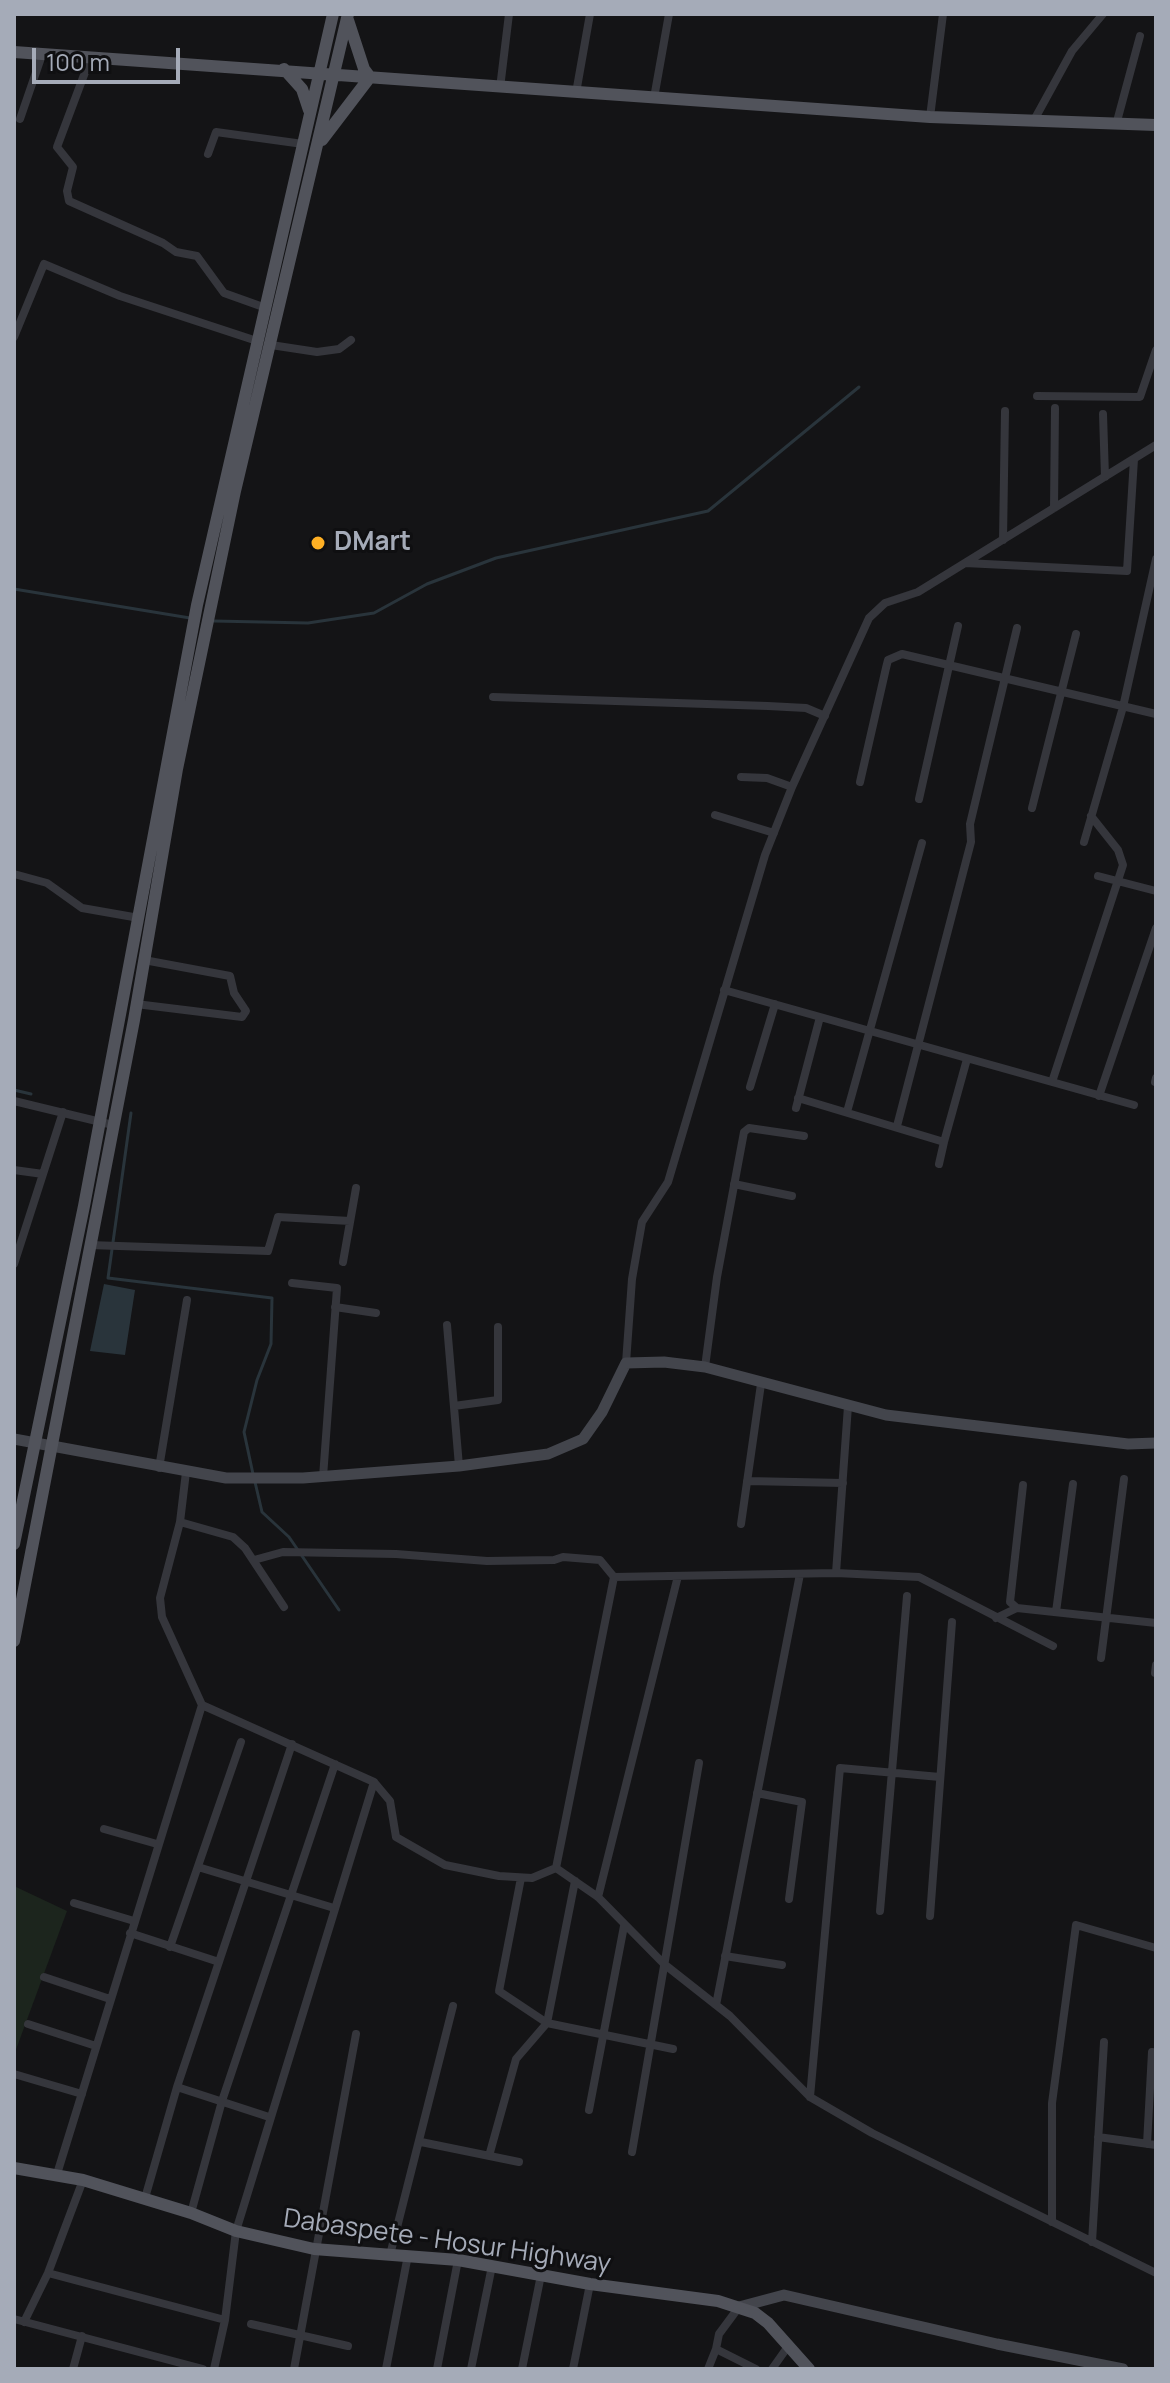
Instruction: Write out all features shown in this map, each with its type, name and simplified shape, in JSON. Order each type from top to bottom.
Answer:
[{"type":"main road","points":[[14,1544],[139,918],[154,817],[197,605],[333,14]]},
{"type":"main road","points":[[347,16],[364,69],[370,77]]},
{"type":"main road","points":[[14,1641],[136,1004],[167,820],[204,639],[347,16]]},
{"type":"main road","points":[[14,52],[930,117],[1156,125]]},
{"type":"main road","points":[[284,69],[302,89],[309,113]]},
{"type":"main road","points":[[319,143],[370,77]]},
{"type":"main road","name":"Dabaspete - Hosur Highway","points":[[14,2168],[83,2180],[191,2213],[236,2231],[314,2249],[458,2260],[739,2307],[768,2323],[809,2369]]},
{"type":"street","points":[[500,88],[509,14]]},
{"type":"street","points":[[576,93],[590,14]]},
{"type":"street","points":[[654,98],[669,14]]},
{"type":"street","points":[[930,117],[943,14]]},
{"type":"street","points":[[1033,123],[1072,51],[1103,14]]},
{"type":"street","points":[[1116,125],[1140,36]]},
{"type":"street","points":[[20,119],[42,55]]},
{"type":"street","points":[[90,59],[56,149],[73,167],[67,191],[69,201],[163,243],[176,252],[197,256],[224,293],[266,308]]},
{"type":"street","points":[[208,154],[216,132],[303,144]]},
{"type":"street","points":[[14,337],[44,264],[120,296],[257,341]]},
{"type":"street","points":[[271,345],[328,351],[339,349],[351,340]]},
{"type":"street","points":[[1037,396],[1140,397],[1156,350]]},
{"type":"street","points":[[1054,508],[1055,408]]},
{"type":"street","points":[[1003,540],[1005,411]]},
{"type":"street","points":[[1103,414],[1105,477]]},
{"type":"street","points":[[14,1439],[159,1468],[258,1478],[323,1477],[459,1466],[548,1454],[583,1439],[602,1412],[626,1363],[632,1279],[642,1222],[668,1182],[774,833],[869,618],[885,603],[918,592],[1156,445]]},
{"type":"street","points":[[965,563],[1127,571],[1134,459]]},
{"type":"street","points":[[1084,842],[1123,707],[1156,559]]},
{"type":"street","points":[[919,799],[958,626]]},
{"type":"street","points":[[897,1126],[971,842],[970,824],[1017,628]]},
{"type":"street","points":[[1032,808],[1076,634]]},
{"type":"street","points":[[860,782],[888,660],[902,654],[1156,714]]},
{"type":"street","points":[[493,697],[806,708],[825,716]]},
{"type":"street","points":[[741,777],[767,778],[792,787]]},
{"type":"street","points":[[715,815],[774,833]]},
{"type":"street","points":[[1052,1082],[1117,881],[1122,856],[1091,816]]},
{"type":"street","points":[[847,1112],[922,843]]},
{"type":"street","points":[[14,874],[47,883],[82,908],[139,918]]},
{"type":"street","points":[[1098,876],[1156,891]]},
{"type":"street","points":[[1099,1096],[1156,928]]},
{"type":"street","points":[[136,1004],[242,1017],[246,1011],[234,993],[230,976],[144,960]]},
{"type":"street","points":[[724,990],[1134,1105]]},
{"type":"street","points":[[750,1087],[775,1004]]},
{"type":"street","points":[[820,1017],[797,1103],[847,1112],[944,1142]]},
{"type":"street","points":[[939,1164],[967,1059]]},
{"type":"street","points":[[14,1101],[113,1125]]},
{"type":"street","points":[[14,1264],[63,1112]]},
{"type":"street","points":[[705,1367],[734,1184],[746,1129],[804,1136]]},
{"type":"street","points":[[14,1170],[43,1174]]},
{"type":"street","points":[[734,1184],[792,1196]]},
{"type":"street","points":[[343,1262],[356,1188]]},
{"type":"street","points":[[89,1245],[268,1251],[278,1217],[350,1221]]},
{"type":"street","points":[[292,1283],[337,1288],[323,1477]]},
{"type":"street","points":[[159,1468],[187,1300]]},
{"type":"street","points":[[335,1307],[376,1313]]},
{"type":"street","points":[[447,1325],[459,1466]]},
{"type":"street","points":[[454,1406],[498,1400],[498,1327]]},
{"type":"street","points":[[626,1363],[705,1367],[886,1415],[1116,1443],[1156,1443]]},
{"type":"street","points":[[741,1524],[761,1384]]},
{"type":"street","points":[[836,1573],[848,1406]]},
{"type":"street","points":[[186,1472],[180,1522],[160,1598],[162,1617],[202,1705],[374,1782],[390,1801],[396,1837],[445,1865],[521,1878],[532,1878],[556,1868]]},
{"type":"street","points":[[1101,1658],[1124,1479]]},
{"type":"street","points":[[747,1481],[843,1483]]},
{"type":"street","points":[[1056,1612],[1073,1484]]},
{"type":"street","points":[[1017,1608],[1010,1602],[1023,1485]]},
{"type":"street","points":[[180,1522],[233,1537],[254,1560],[284,1607]]},
{"type":"street","points":[[254,1560],[300,1552],[396,1554],[487,1561],[554,1560],[563,1557],[600,1560],[614,1577]]},
{"type":"street","points":[[614,1577],[836,1573],[919,1577],[1053,1646]]},
{"type":"street","points":[[716,2005],[800,1574]]},
{"type":"street","points":[[598,1897],[678,1576]]},
{"type":"street","points":[[556,1868],[614,1577]]},
{"type":"street","points":[[880,1911],[907,1596]]},
{"type":"street","points":[[996,1618],[1017,1608],[1156,1623]]},
{"type":"street","points":[[930,1916],[952,1622]]},
{"type":"street","points":[[1155,1673],[1156,1665]]},
{"type":"street","points":[[57,2174],[202,1705]]},
{"type":"street","points":[[170,1947],[241,1742]]},
{"type":"street","points":[[145,2198],[177,2087],[292,1744]]},
{"type":"street","points":[[632,2152],[653,2045],[699,1763]]},
{"type":"street","points":[[191,2213],[222,2101],[335,1764]]},
{"type":"street","points":[[810,2097],[840,1768],[940,1777]]},
{"type":"street","points":[[214,2369],[225,2320],[236,2231],[374,1782]]},
{"type":"street","points":[[757,1793],[802,1802],[789,1899]]},
{"type":"street","points":[[104,1829],[157,1844]]},
{"type":"street","points":[[198,1867],[334,1908]]},
{"type":"street","points":[[556,1868],[598,1897],[664,1964],[716,2005],[810,2097],[872,2133],[1156,2273]]},
{"type":"street","points":[[521,1878],[499,1991],[547,2023],[673,2049]]},
{"type":"street","points":[[489,2156],[516,2059],[547,2023],[575,1881]]},
{"type":"street","points":[[74,1903],[134,1921]]},
{"type":"street","points":[[1052,2222],[1052,2103],[1076,1925],[1156,1948]]},
{"type":"street","points":[[589,2110],[624,1926]]},
{"type":"street","points":[[130,1933],[219,1962]]},
{"type":"street","points":[[725,1956],[782,1965]]},
{"type":"street","points":[[44,1977],[110,1999]]},
{"type":"street","points":[[390,2255],[453,2006]]},
{"type":"street","points":[[28,2024],[96,2046]]},
{"type":"street","points":[[294,2369],[356,2034]]},
{"type":"street","points":[[1092,2242],[1104,2042]]},
{"type":"street","points":[[1098,2137],[1152,2145],[1152,2052]]},
{"type":"street","points":[[14,2074],[82,2094]]},
{"type":"street","points":[[177,2087],[269,2117]]},
{"type":"street","points":[[421,2142],[519,2162]]},
{"type":"street","points":[[24,2322],[48,2273],[83,2180]]},
{"type":"street","points":[[386,2369],[408,2255]]},
{"type":"street","points":[[437,2369],[458,2260]]},
{"type":"street","points":[[471,2369],[492,2266]]},
{"type":"street","points":[[48,2273],[225,2320]]},
{"type":"street","points":[[522,2369],[541,2275]]},
{"type":"street","points":[[573,2369],[590,2284]]},
{"type":"street","points":[[708,2369],[719,2334],[739,2307],[784,2295],[997,2344],[1123,2369]]},
{"type":"street","points":[[14,2319],[203,2369]]},
{"type":"street","points":[[251,2324],[348,2346]]},
{"type":"street","points":[[73,2369],[82,2336]]},
{"type":"street","points":[[772,2369],[789,2345]]},
{"type":"street","points":[[716,2349],[756,2369]]},
{"type":"shaded area","points":[[104,1284],[135,1290],[125,1355],[90,1351]]},
{"type":"shaded area","points":[[14,1886],[67,1911],[14,2055]]},
{"type":"waterway","points":[[214,621],[308,623],[374,613],[427,584],[496,558],[708,511],[859,387]]},
{"type":"waterway","points":[[14,589],[190,618]]},
{"type":"waterway","points":[[14,1090],[31,1094]]},
{"type":"waterway","points":[[131,1113],[108,1278],[272,1298],[271,1344],[257,1380],[244,1432],[253,1474]]},
{"type":"waterway","points":[[255,1482],[262,1512],[289,1537],[339,1610]]},
{"type":"place","name":"DMart","points":[[318,543]]}]
